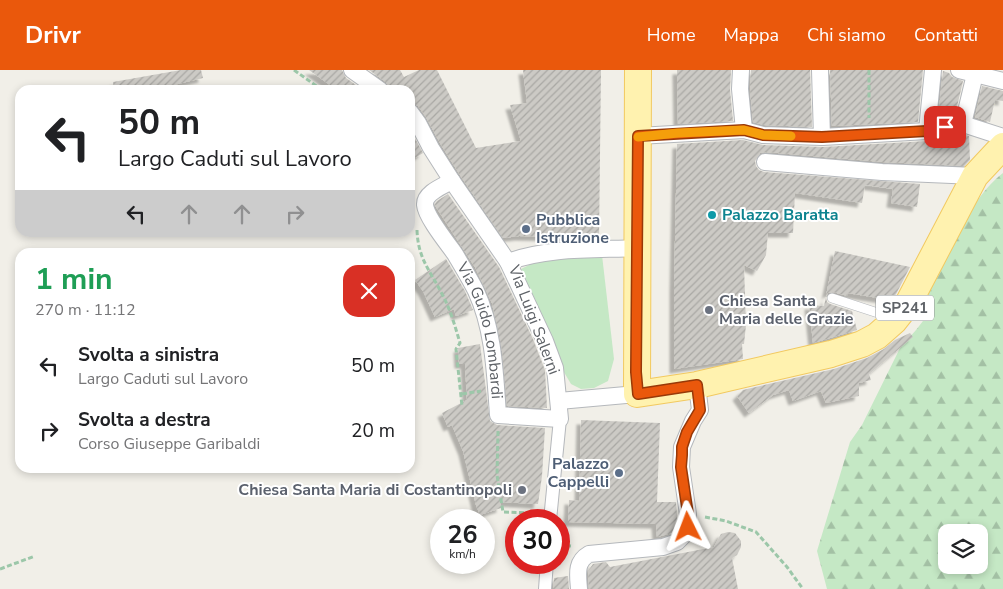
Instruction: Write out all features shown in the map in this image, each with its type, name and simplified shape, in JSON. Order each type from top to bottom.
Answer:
[{"type":"main road","points":[[638,70],[636,372],[638,394]]},
{"type":"main road","name":"SP241","points":[[638,394],[697,385],[831,354],[862,344],[877,336],[894,321],[910,302],[975,176],[1003,146]]},
{"type":"street","points":[[352,70],[373,85]]},
{"type":"street","points":[[741,70],[740,89],[744,130]]},
{"type":"street","points":[[820,70],[822,137]]},
{"type":"street","points":[[927,131],[933,70]]},
{"type":"street","points":[[963,124],[970,71],[1003,81]]},
{"type":"street","points":[[415,119],[454,184],[508,262]]},
{"type":"street","points":[[638,136],[744,130],[763,135],[822,137],[927,131],[963,124],[1003,137]]},
{"type":"street","points":[[765,162],[882,172],[975,176]]},
{"type":"street","name":"Via Guido Lombardi","points":[[454,184],[428,196],[425,205],[428,215],[476,291],[484,312],[495,362],[498,415],[560,419]]},
{"type":"street","name":"Via Luigi Salerni","points":[[560,419],[567,400],[548,350],[508,262],[524,256],[545,252],[638,248]]},
{"type":"street","points":[[579,589],[578,567],[584,557],[594,553],[663,548],[671,545],[684,535],[688,527],[688,514],[681,467],[682,447],[687,432],[700,410],[697,385]]},
{"type":"street","points":[[567,400],[638,394]]},
{"type":"street","points":[[551,509],[560,419]]},
{"type":"street","points":[[545,589],[546,574]]},
{"type":"lane","points":[[832,298],[881,314],[894,321]]},
{"type":"path","points":[[294,70],[315,85]]},
{"type":"path","points":[[869,70],[869,134]]},
{"type":"path","points":[[417,227],[420,252],[427,270],[441,291],[452,314],[460,343],[456,348],[462,406]]},
{"type":"path","points":[[498,415],[496,475],[503,512],[505,512]]},
{"type":"path","points":[[688,514],[726,522],[756,532],[787,567],[803,589]]},
{"type":"path","points":[[0,569],[35,556]]},
{"type":"green space","points":[[1003,173],[1003,589],[827,589],[817,551],[850,442],[862,425],[900,348],[933,308],[926,292],[960,228],[981,196]]},
{"type":"green space","points":[[602,255],[614,359],[608,381],[594,388],[581,389],[571,384],[558,362],[521,269],[541,259]]},
{"type":"building","points":[[181,70],[201,70],[203,78],[173,85],[113,85],[113,82]]},
{"type":"building","points":[[309,70],[342,70],[346,78],[356,85],[330,85]]},
{"type":"building","points":[[369,70],[400,70],[404,77],[419,70],[437,70],[476,148],[521,141],[510,105],[527,103],[523,70],[601,70],[599,239],[566,241],[565,237],[519,236],[503,238],[460,175],[426,117],[415,104],[415,85],[388,85]]},
{"type":"building","points":[[677,70],[731,70],[730,90],[733,121],[678,124]]},
{"type":"building","points":[[751,70],[810,70],[812,127],[764,125],[753,122],[750,89]]},
{"type":"building","points":[[830,70],[923,70],[918,122],[832,126]]},
{"type":"building","points":[[943,71],[963,81],[955,115],[938,119]]},
{"type":"building","points":[[982,86],[1003,91],[1003,101],[995,100],[990,122],[975,117]]},
{"type":"building","points":[[962,134],[969,136],[970,160],[964,166],[760,153],[755,161],[756,166],[764,172],[920,184],[917,207],[891,203],[893,189],[865,185],[862,203],[795,193],[793,233],[768,233],[766,255],[757,271],[744,265],[746,325],[744,344],[742,344],[743,359],[674,369],[677,144],[743,140],[763,145],[823,147],[928,141]]},
{"type":"building","points":[[415,138],[423,153],[415,158]]},
{"type":"building","points":[[448,194],[499,267],[533,339],[545,370],[547,408],[507,406],[502,351],[492,303],[475,267],[435,204]]},
{"type":"building","points":[[835,251],[910,267],[891,300],[847,293],[848,296],[833,292],[828,293],[826,296]]},
{"type":"building","points":[[446,259],[465,291],[473,310],[456,316],[454,309],[435,317],[423,291],[415,280]]},
{"type":"building","points":[[826,297],[827,302],[830,304],[852,311],[857,330],[813,343],[809,305],[824,306]]},
{"type":"building","points":[[910,333],[913,337],[869,374],[871,380],[859,383],[859,396],[826,403],[821,391],[793,401],[789,390],[773,395],[749,413],[737,396],[743,390],[834,369],[867,358]]},
{"type":"building","points":[[480,344],[490,421],[497,425],[545,428],[538,504],[500,502],[501,508],[495,510],[478,509],[463,451],[452,425],[448,427],[442,413],[467,400],[465,364],[459,364],[458,348]]},
{"type":"building","name":"Palazzo Cappelli","points":[[581,420],[660,423],[657,502],[676,502],[678,526],[672,533],[657,537],[656,524],[570,522],[569,500],[579,501]]},
{"type":"building","points":[[735,533],[741,541],[741,547],[737,555],[732,558],[738,589],[589,589],[588,571],[593,564],[606,562],[610,567],[714,547],[721,534]]},
{"type":"building","points":[[568,576],[569,589],[553,589],[554,578]]},
{"type":"slow traffic","points":[[638,137],[744,130],[763,135],[791,136]]},
{"type":"place","name":"Palazzo Baratta","points":[[712,215]]},
{"type":"place","name":"Pubblica Istruzione","points":[[526,229]]},
{"type":"place","name":"Chiesa Santa Maria delle Grazie","points":[[709,310]]},
{"type":"place","name":"Palazzo Cappelli","points":[[619,473]]},
{"type":"place","name":"Chiesa Santa Maria di Costantinopoli","points":[[522,490]]},
{"type":"route","points":[[688,527],[688,514],[681,467],[682,447],[687,432],[700,410],[697,385],[638,394],[636,372],[638,136],[744,130],[763,135],[822,137],[927,131],[945,127]]}]
